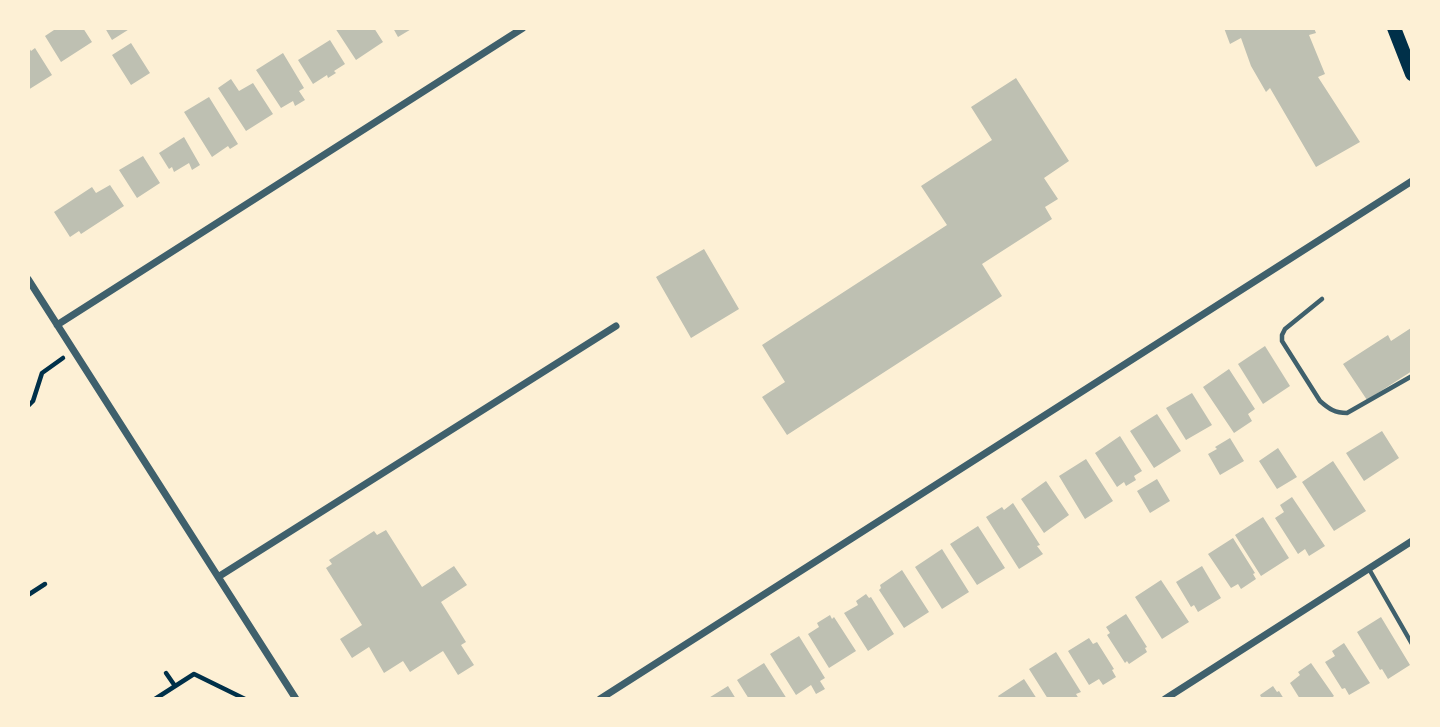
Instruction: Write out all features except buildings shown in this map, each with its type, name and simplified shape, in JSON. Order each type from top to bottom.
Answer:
[{"type":"main road","points":[[1394,28],[1412,74]]},
{"type":"street","points":[[57,325],[523,28]]},
{"type":"street","points":[[600,699],[1412,181]]},
{"type":"street","points":[[28,279],[296,699]]},
{"type":"street","points":[[218,577],[616,326]]},
{"type":"street","points":[[1165,699],[1412,541]]},
{"type":"lane","points":[[1322,299],[1284,329],[1282,341],[1320,401],[1328,408],[1338,413],[1347,413],[1412,376]]},
{"type":"lane","points":[[1369,569],[1412,644]]},
{"type":"path","points":[[28,406],[33,401],[42,373],[61,359]]},
{"type":"path","points":[[28,595],[45,584]]},
{"type":"path","points":[[166,673],[175,686]]},
{"type":"path","points":[[155,699],[194,674],[245,699]]}]
